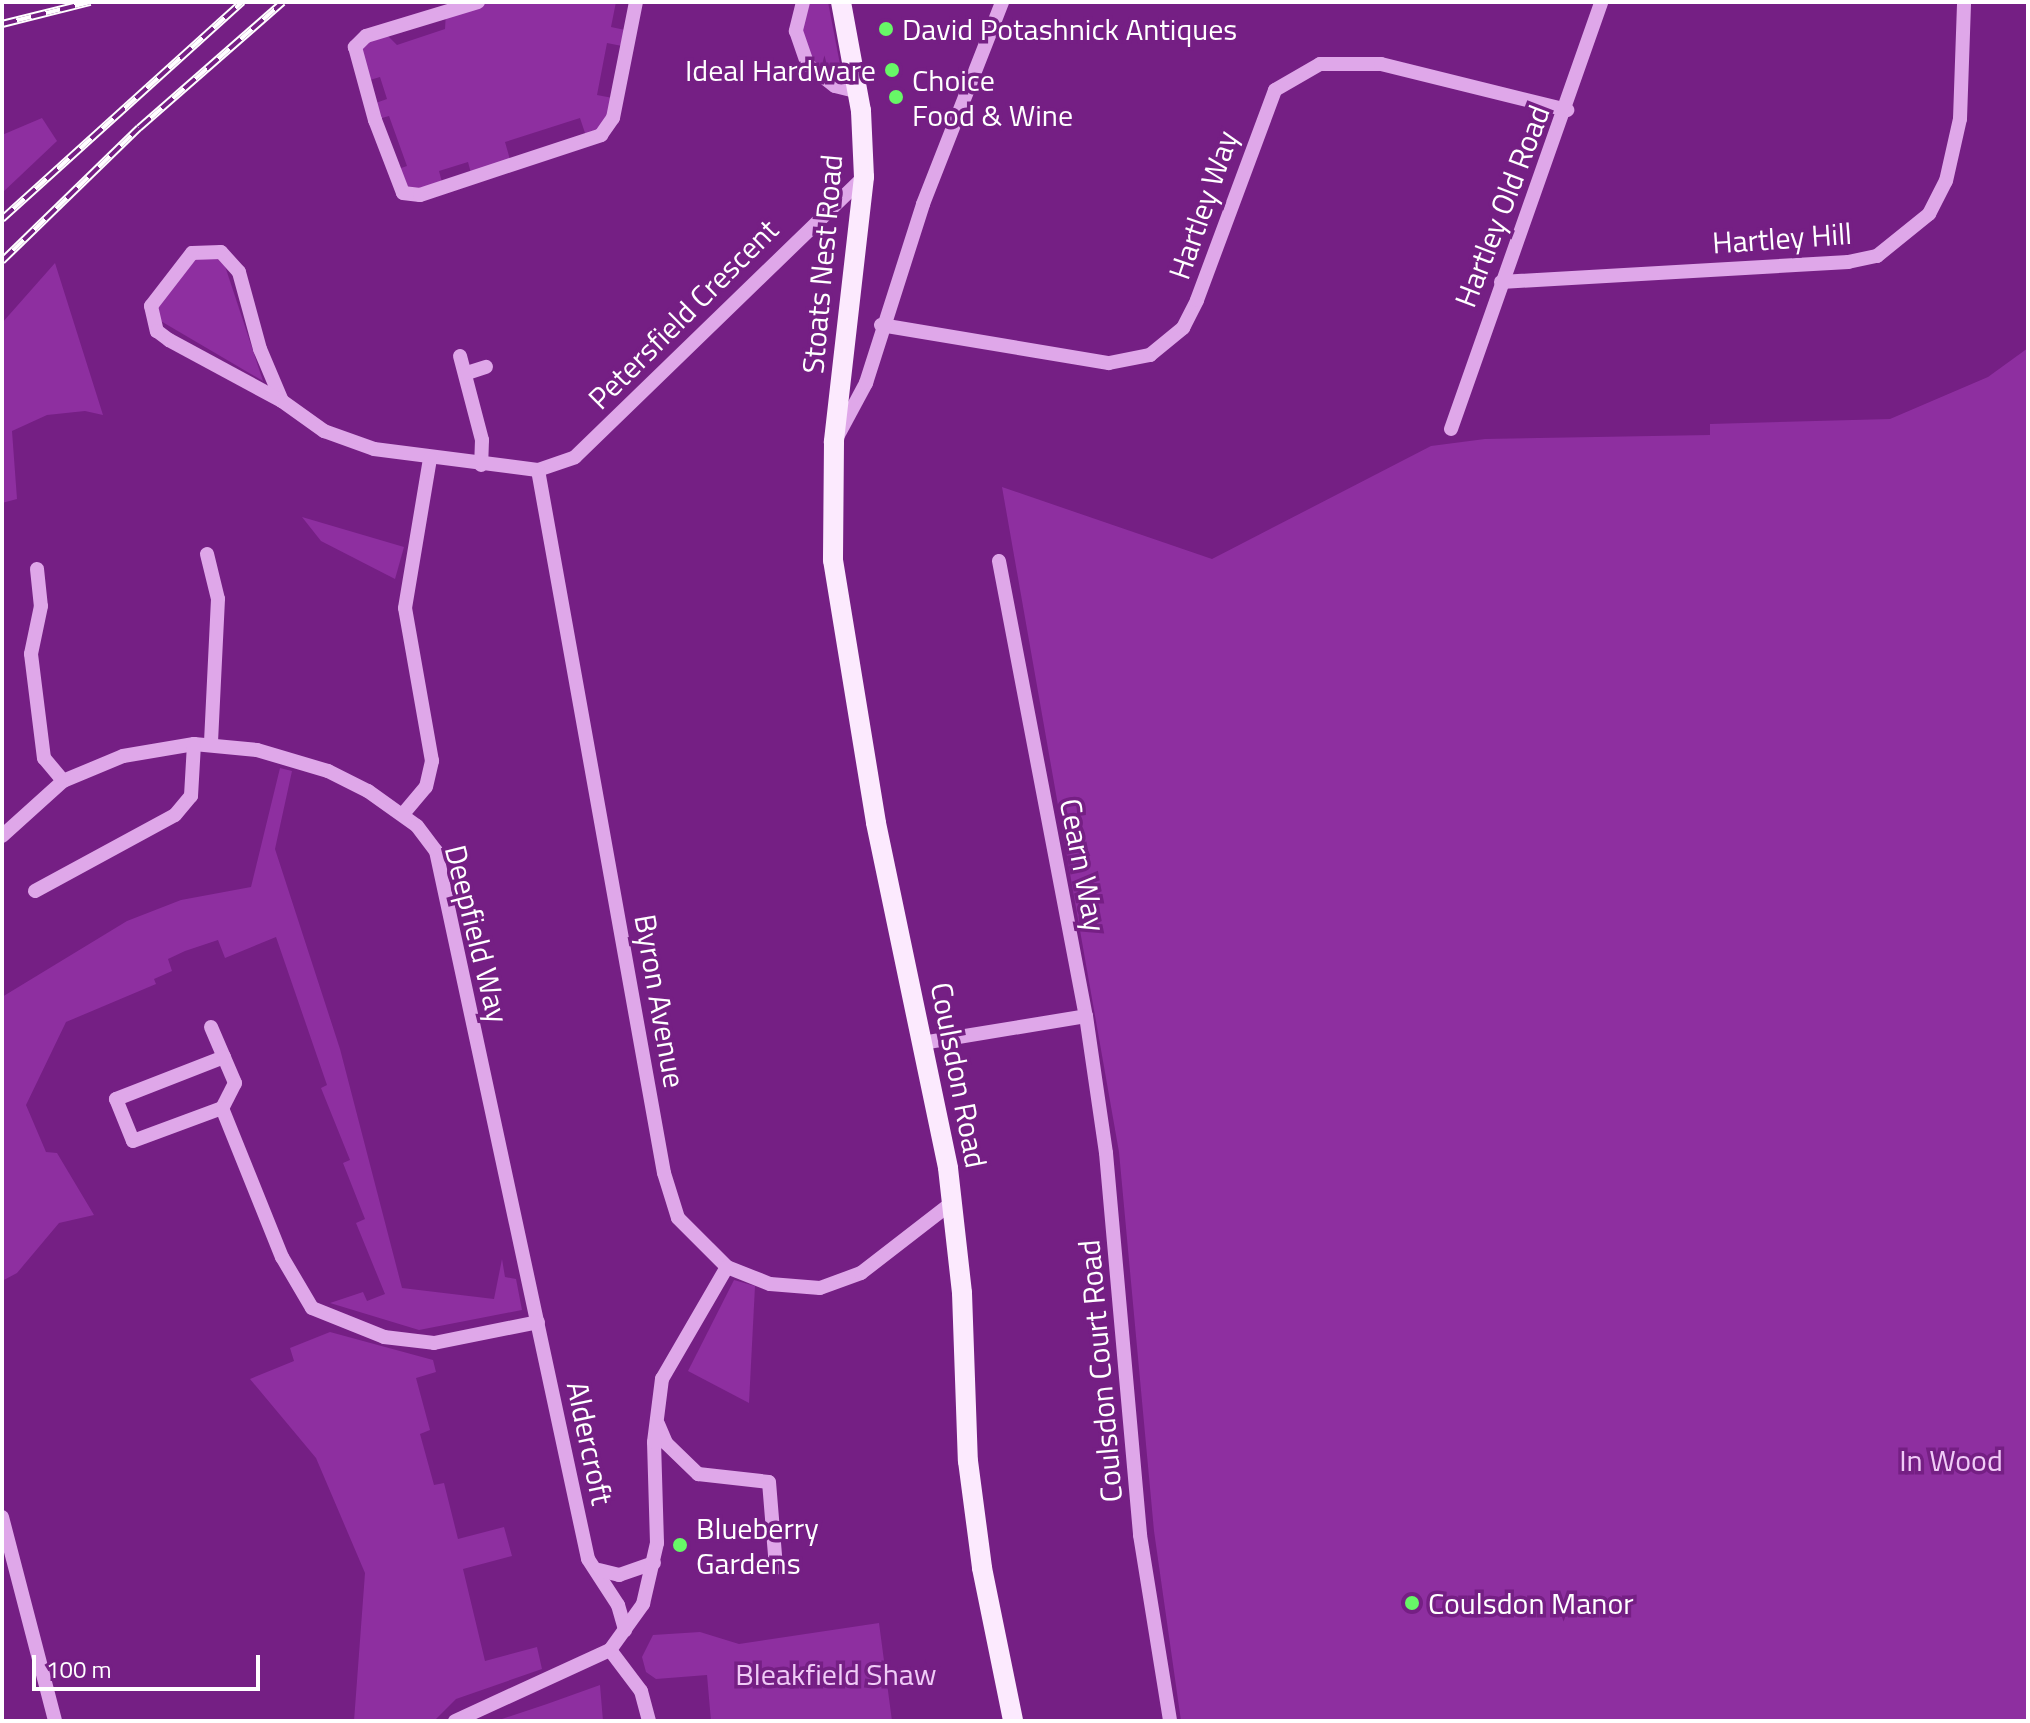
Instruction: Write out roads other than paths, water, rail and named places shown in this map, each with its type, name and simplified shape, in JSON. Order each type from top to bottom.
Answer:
[{"type":"main road","name":"Stoats Nest Road","points":[[834,442],[864,177],[859,92],[841,2]]},
{"type":"main road","name":"Coulsdon Road","points":[[834,442],[832,523],[841,626],[953,1202],[968,1461],[982,1568],[1013,1721]]},
{"type":"street","points":[[478,2],[366,36],[355,47],[403,193],[420,195],[601,135],[613,118],[636,2]]},
{"type":"street","points":[[803,2],[796,31],[808,65],[835,86],[859,92]]},
{"type":"street","points":[[834,442],[866,383],[881,325],[1002,2]]},
{"type":"street","name":"Hartley Old Road","points":[[1451,429],[1501,282],[1567,110],[1601,2]]},
{"type":"street","name":"Hartley Hill","points":[[1501,282],[1848,262],[1877,256],[1929,214],[1946,181],[1960,119],[1964,2]]},
{"type":"street","name":"Hartley Way","points":[[881,325],[1109,363],[1150,355],[1183,328],[1197,300],[1275,90],[1320,64],[1381,64],[1567,110]]},
{"type":"street","name":"Petersfield Crescent","points":[[538,470],[575,457],[864,177]]},
{"type":"street","points":[[282,401],[260,349],[239,272],[221,252],[192,253],[156,293],[151,306],[157,331],[282,401],[324,431],[374,449],[538,470]]},
{"type":"street","points":[[460,356],[467,373],[482,440],[481,465]]},
{"type":"street","points":[[467,373],[486,367]]},
{"type":"street","points":[[403,814],[431,775],[405,608],[430,458]]},
{"type":"street","name":"Byron Avenue","points":[[538,470],[664,1173],[678,1218],[727,1267],[770,1284],[820,1288],[861,1273],[953,1202]]},
{"type":"street","points":[[207,554],[218,599],[211,744]]},
{"type":"street","name":"Cearn Way","points":[[999,561],[1086,1016]]},
{"type":"street","points":[[37,569],[41,606],[31,654],[44,758],[63,781]]},
{"type":"street","points":[[35,891],[175,815],[191,796],[194,744]]},
{"type":"street","name":"Deepfield Way","points":[[2,836],[63,781],[123,756],[194,744],[257,750],[328,771],[403,814],[436,851],[538,1322]]},
{"type":"street","points":[[922,1043],[1086,1016]]},
{"type":"street","name":"Coulsdon Court Road","points":[[1086,1016],[1108,1168],[1140,1535],[1170,1721]]},
{"type":"street","points":[[211,1027],[224,1057],[235,1083],[222,1108],[133,1141],[116,1099],[224,1057]]},
{"type":"street","points":[[222,1108],[282,1257],[312,1308],[384,1337],[434,1343],[538,1322]]},
{"type":"street","points":[[455,1721],[610,1650],[643,1604],[654,1563],[657,1421],[662,1379],[727,1267]]},
{"type":"street","name":"Aldercroft","points":[[538,1322],[588,1559],[599,1570],[625,1630]]},
{"type":"street","points":[[657,1421],[666,1443],[698,1474],[769,1482],[776,1568]]},
{"type":"street","points":[[2,1517],[55,1721]]},
{"type":"street","points":[[599,1570],[619,1575],[654,1563]]},
{"type":"street","points":[[610,1650],[641,1691],[649,1721]]},
{"type":"railway","points":[[2,24],[90,2]]},
{"type":"railway","points":[[2,219],[242,2]]},
{"type":"railway","points":[[2,261],[139,128],[283,2]]},
{"type":"place","name":"David Potashnick Antiques","points":[[886,29]]},
{"type":"place","name":"Ideal Hardware","points":[[892,70]]},
{"type":"place","name":"Choice Food & Wine","points":[[896,97]]},
{"type":"place","name":"Blueberry Gardens","points":[[680,1545]]},
{"type":"place","name":"Coulsdon Manor","points":[[1412,1603]]},
{"type":"park label","name":"In Wood","points":[[1951,1460]]},
{"type":"park label","name":"Bleakfield Shaw","points":[[836,1674]]}]
